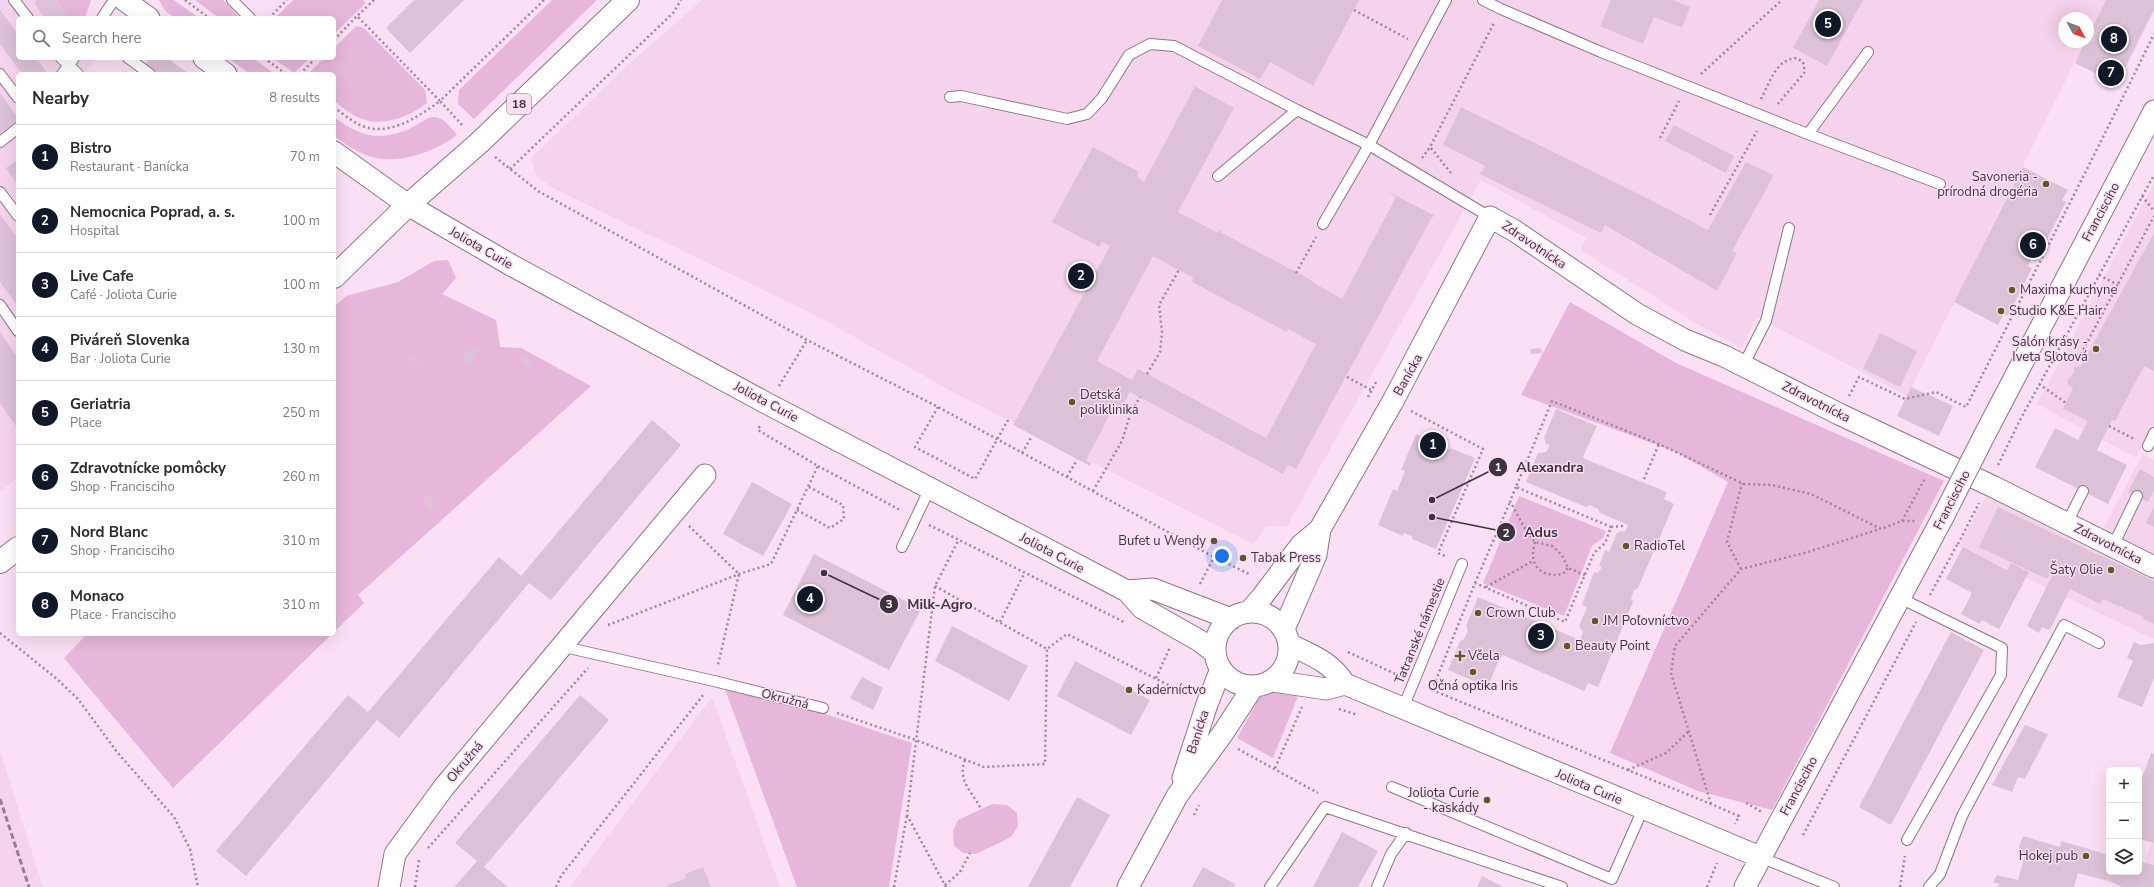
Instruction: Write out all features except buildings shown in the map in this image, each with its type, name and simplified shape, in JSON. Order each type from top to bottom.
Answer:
[{"type":"main road","name":"18","points":[[336,274],[408,205],[479,142],[628,0]]},
{"type":"main road","points":[[0,562],[16,549]]},
{"type":"street","points":[[124,0],[146,16]]},
{"type":"street","points":[[207,60],[223,72]]},
{"type":"street","name":"Francisciho","points":[[1745,887],[1943,517],[2154,111]]},
{"type":"street","name":"Joliota Curie","points":[[336,153],[408,205],[511,265],[768,404],[1127,591],[1142,608],[1200,641],[1218,661]]},
{"type":"street","name":"Zdravotnícka","points":[[1490,217],[1515,231],[1637,314],[1685,340],[1743,366],[2154,567]]},
{"type":"street","name":"Banícka","points":[[1287,637],[1316,555],[1320,529],[1393,401],[1490,217]]},
{"type":"street","name":"Okružná","points":[[389,887],[395,854],[444,787],[560,646],[705,475]]},
{"type":"street","name":"Banícka","points":[[1240,616],[1262,598],[1300,545],[1320,529]]},
{"type":"street","points":[[1127,591],[1153,589],[1240,616],[1269,616],[1287,637],[1289,655],[1281,674],[1273,681],[1264,685],[1253,687],[1243,686],[1233,682],[1218,661],[1219,634],[1240,616]]},
{"type":"street","name":"Joliota Curie","points":[[1287,637],[1336,671],[1345,684],[1760,858]]},
{"type":"street","name":"Banícka","points":[[1177,796],[1207,704],[1218,661]]},
{"type":"street","points":[[1273,681],[1326,689],[1345,684]]},
{"type":"street","name":"Banícka","points":[[1128,887],[1177,796],[1223,733],[1253,687]]},
{"type":"lane","points":[[14,0],[26,16]]},
{"type":"lane","points":[[103,16],[114,0]]},
{"type":"lane","points":[[232,0],[248,16]]},
{"type":"lane","points":[[1323,224],[1370,145],[1446,0]]},
{"type":"lane","points":[[1484,0],[1501,9],[1686,87],[1940,184]]},
{"type":"lane","points":[[950,97],[960,96],[1067,118],[1087,114],[1102,98],[1129,55],[1150,44],[1174,46],[1297,110],[1370,145],[1490,217]]},
{"type":"lane","points":[[1808,134],[1868,52]]},
{"type":"lane","points":[[131,60],[147,72]]},
{"type":"lane","points":[[0,74],[16,95]]},
{"type":"lane","points":[[1218,176],[1297,110]]},
{"type":"lane","points":[[0,142],[16,130]]},
{"type":"lane","points":[[0,192],[16,213]]},
{"type":"lane","points":[[1743,366],[1766,321],[1789,228]]},
{"type":"lane","points":[[0,305],[16,328]]},
{"type":"lane","points":[[2148,446],[2154,433]]},
{"type":"lane","points":[[902,548],[930,488]]},
{"type":"lane","points":[[2067,524],[2083,491]]},
{"type":"lane","points":[[2113,546],[2137,496]]},
{"type":"lane","name":"Tatranské námestie","points":[[1403,708],[1429,641],[1462,564]]},
{"type":"lane","points":[[1900,598],[2002,648],[2001,675],[1907,840]]},
{"type":"lane","points":[[1929,887],[1940,874],[1962,816],[2064,625],[2100,643]]},
{"type":"lane","name":"Okružná","points":[[560,646],[714,681],[823,708]]},
{"type":"lane","points":[[1392,787],[1612,879],[1643,809]]},
{"type":"lane","points":[[1270,887],[1325,807],[1406,833],[1539,883],[1562,887]]},
{"type":"lane","points":[[1377,887],[1391,854],[1406,833]]},
{"type":"lane","name":"Joliota Curie","points":[[1760,858],[1834,887]]},
{"type":"path","points":[[185,0],[206,16]]},
{"type":"path","points":[[271,16],[287,0]]},
{"type":"path","points":[[336,38],[374,0]]},
{"type":"path","points":[[336,108],[360,125],[371,128],[397,127],[421,115],[440,101],[544,0]]},
{"type":"path","points":[[510,169],[673,13],[681,0]]},
{"type":"path","points":[[1660,138],[1686,87],[1782,0]]},
{"type":"path","points":[[1457,177],[1450,173],[1430,147],[1501,9]]},
{"type":"path","points":[[1354,10],[1421,46]]},
{"type":"path","points":[[357,16],[479,142],[538,191],[807,340],[938,407],[1214,557],[1251,575],[1258,571]]},
{"type":"path","points":[[1846,401],[1859,377],[1905,399],[1936,392],[1966,407],[2013,312],[2083,179],[2154,34]]},
{"type":"path","points":[[267,60],[283,72]]},
{"type":"path","points":[[302,72],[314,60]]},
{"type":"path","points":[[1995,470],[2039,384],[2154,175]]},
{"type":"path","points":[[2142,196],[2154,211]]},
{"type":"path","points":[[2052,362],[2081,354],[2154,216]]},
{"type":"path","points":[[1296,273],[1323,224]]},
{"type":"path","points":[[1147,374],[1160,352],[1162,332],[1159,304],[1179,270]]},
{"type":"path","points":[[2099,275],[2118,285]]},
{"type":"path","points":[[1364,404],[1379,376]]},
{"type":"path","points":[[1347,377],[1483,449],[1438,553],[1462,564]]},
{"type":"path","points":[[2039,384],[2066,403]]},
{"type":"path","points":[[1093,491],[1119,447],[1130,415],[1140,397]]},
{"type":"path","points":[[1432,690],[1475,583],[1552,401],[1659,444],[1742,483],[1772,485],[1811,494],[1881,529]]},
{"type":"path","points":[[938,407],[916,447],[975,479],[1008,420]]},
{"type":"path","points":[[2109,426],[2148,446]]},
{"type":"path","points":[[1022,453],[1032,436]]},
{"type":"path","points":[[1644,479],[1659,444]]},
{"type":"path","points":[[1067,477],[1077,460]]},
{"type":"path","points":[[818,466],[958,541],[1127,623]]},
{"type":"path","points":[[1902,521],[1926,476]]},
{"type":"path","points":[[1741,569],[1727,542],[1742,483]]},
{"type":"path","points":[[797,510],[830,528],[844,519],[843,505],[808,487]]},
{"type":"path","points":[[1516,487],[1611,527],[1623,526]]},
{"type":"path","points":[[1510,501],[1524,527],[1535,542],[1552,546],[1562,555],[1568,568],[1585,575]]},
{"type":"path","points":[[1803,835],[1979,502]]},
{"type":"path","points":[[674,512],[739,574]]},
{"type":"path","points":[[1711,804],[1671,673],[1675,646],[1741,569],[1808,552],[1902,521],[1920,521]]},
{"type":"path","points":[[1475,583],[1565,622],[1594,553],[1605,543],[1611,527]]},
{"type":"path","points":[[605,627],[739,574],[771,564],[784,538]]},
{"type":"path","points":[[1955,539],[1958,544]]},
{"type":"path","points":[[894,887],[907,815],[935,586],[958,541]]},
{"type":"path","points":[[1535,542],[1532,551],[1533,561],[1544,573],[1563,574],[1568,568]]},
{"type":"path","points":[[1198,589],[1214,557]]},
{"type":"path","points":[[1485,587],[1533,561]]},
{"type":"path","points":[[556,887],[561,876],[714,681],[739,574]]},
{"type":"path","points":[[1000,622],[1024,574]]},
{"type":"path","points":[[935,586],[1047,649]]},
{"type":"path","points":[[0,633],[57,679],[78,699],[117,752],[174,817],[190,850],[198,887]]},
{"type":"path","points":[[1047,649],[1066,634],[1156,678],[1195,699]]},
{"type":"path","points":[[1156,678],[1170,647],[1164,644]]},
{"type":"path","points":[[823,708],[916,740],[984,767],[1045,764],[1047,649]]},
{"type":"path","points":[[1342,650],[1432,690],[1739,816],[1735,825]]},
{"type":"path","points":[[424,852],[599,656]]},
{"type":"path","points":[[1275,768],[1303,705]]},
{"type":"path","points":[[1628,770],[1666,753],[1689,731]]},
{"type":"path","points":[[965,759],[961,769],[964,783],[975,797],[981,809]]},
{"type":"path","points":[[1746,803],[1764,813]]},
{"type":"path","points":[[907,815],[946,886],[960,872],[970,853]]},
{"type":"path","points":[[1900,887],[1907,840]]},
{"type":"path","points":[[1707,887],[1720,857]]},
{"type":"path","points":[[414,887],[419,858]]},
{"type":"shaded area","points":[[0,0],[69,0],[80,16],[16,16],[16,60],[94,60],[86,72],[16,72],[16,479],[0,492]]},
{"type":"shaded area","points":[[56,0],[91,0],[86,16],[68,16]]},
{"type":"shaded area","points":[[159,0],[174,0],[196,16],[173,16],[163,7]]},
{"type":"shaded area","points":[[195,0],[223,0],[238,16],[216,16]]},
{"type":"shaded area","points":[[293,0],[363,0],[366,3],[336,32],[336,16],[277,16]]},
{"type":"shaded area","points":[[552,0],[597,0],[474,119],[458,104],[459,90]]},
{"type":"shaded area","points":[[702,0],[2106,0],[2094,24],[2094,12],[2058,12],[2058,48],[2082,48],[1907,396],[1757,317],[1741,348],[1694,322],[1581,250],[1586,238],[1481,180],[1287,526],[1267,526],[1253,544],[953,392],[815,315],[557,190],[537,177],[531,158],[630,63]]},
{"type":"shaded area","points":[[356,26],[364,28],[425,90],[427,103],[411,113],[394,120],[375,122],[357,117],[336,102],[336,72],[310,72],[322,60],[336,60],[336,46]]},
{"type":"shaded area","points":[[231,60],[256,60],[272,72],[247,72]]},
{"type":"shaded area","points":[[276,60],[308,60],[295,72],[293,72]]},
{"type":"shaded area","points":[[436,117],[451,127],[457,135],[426,152],[401,158],[377,158],[366,155],[350,147],[336,137],[336,118],[362,133],[380,136],[400,132],[411,128],[426,119]]},
{"type":"shaded area","points":[[2154,183],[2154,425],[2136,458],[2037,404]]},
{"type":"shaded area","points":[[448,260],[456,278],[442,294],[496,320],[500,347],[521,348],[591,386],[358,595],[364,603],[336,630],[336,305],[346,296],[398,282],[434,261]]},
{"type":"shaded area","points":[[1570,302],[1676,363],[1944,481],[1772,810],[1698,791],[1610,753],[1728,482],[1676,452],[1521,395]]},
{"type":"shaded area","points":[[2143,454],[2154,460],[2154,639],[1959,546],[1997,476],[2103,529]]},
{"type":"shaded area","points":[[1519,496],[1606,531],[1603,538],[1592,546],[1564,616],[1483,583]]},
{"type":"shaded area","points":[[85,636],[330,636],[173,788],[64,658]]},
{"type":"shaded area","points":[[1279,683],[1300,691],[1273,758],[1237,738],[1264,689]]},
{"type":"shaded area","points":[[725,689],[825,714],[912,743],[889,887],[797,887]]},
{"type":"shaded area","points":[[712,697],[780,887],[570,887]]},
{"type":"shaded area","points":[[0,751],[43,887],[0,887]]},
{"type":"shaded area","points":[[992,804],[1007,805],[1017,813],[1018,826],[1011,837],[976,854],[963,853],[954,846],[953,831],[958,820]]},
{"type":"shaded area","points":[[2154,834],[2154,887],[2137,887]]},
{"type":"railway","points":[[0,799],[29,887]]},
{"type":"place","name":"Geriatria","points":[[1828,24]]},
{"type":"place","name":"Monaco","points":[[2114,39]]},
{"type":"place","name":"Nord Blanc","points":[[2111,73]]},
{"type":"place","name":"Savoneria - prírodná drogéria","points":[[2046,184]]},
{"type":"place","name":"Zdravotnícke pomôcky","points":[[2033,245]]},
{"type":"place","name":"Nemocnica Poprad, a. s.","points":[[1081,276]]},
{"type":"place","name":"Maxima kuchyne","points":[[2012,290]]},
{"type":"place","name":"Studio K&E Hair","points":[[2001,311]]},
{"type":"place","name":"Salón krásy - Iveta Slotová","points":[[2096,349]]},
{"type":"place","name":"Detská poliklinika","points":[[1072,402]]},
{"type":"place","name":"Bistro","points":[[1433,445]]},
{"type":"place","name":"Alexandra","points":[[1432,500]]},
{"type":"place","name":"Adus","points":[[1432,517]]},
{"type":"place","name":"Bufet u Wendy","points":[[1214,541]]},
{"type":"place","name":"RadioTel","points":[[1626,546]]},
{"type":"place","name":"Tabak Press","points":[[1243,558]]},
{"type":"place","name":"Šaty Olie","points":[[2111,570]]},
{"type":"place","name":"Milk-Agro","points":[[824,573]]},
{"type":"place","name":"Piváreň Slovenka","points":[[810,599]]},
{"type":"place","name":"Crown Club","points":[[1478,613]]},
{"type":"place","name":"JM Poľovníctvo","points":[[1595,621]]},
{"type":"place","name":"Live Cafe","points":[[1541,636]]},
{"type":"place","name":"Beauty Point","points":[[1567,646]]},
{"type":"place","name":"Včela","points":[[1460,656]]},
{"type":"place","name":"Očná optika Iris","points":[[1473,672]]},
{"type":"place","name":"Kaderníctvo","points":[[1129,690]]},
{"type":"place","name":"Joliota Curie - kaskády","points":[[1487,800]]},
{"type":"place","name":"Hokej pub","points":[[2086,856]]}]
